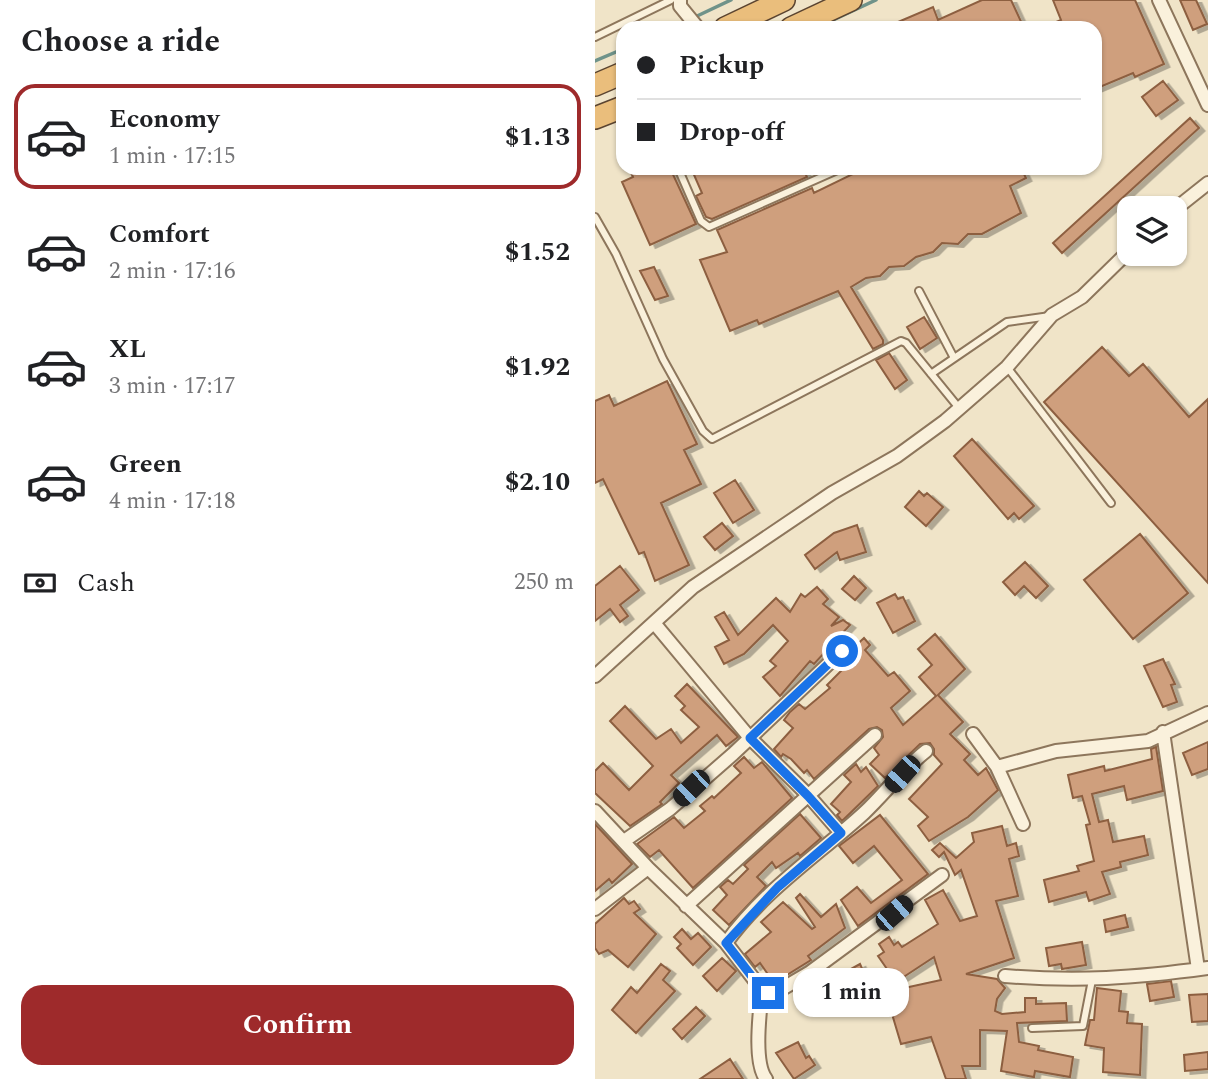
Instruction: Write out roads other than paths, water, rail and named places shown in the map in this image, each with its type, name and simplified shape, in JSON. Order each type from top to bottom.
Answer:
[{"type":"highway","points":[[740,21],[784,0]]},
{"type":"highway","points":[[806,21],[851,0]]},
{"type":"highway","points":[[595,85],[616,76]]},
{"type":"highway","points":[[595,118],[616,110]]},
{"type":"street","points":[[681,0],[680,6],[692,21]]},
{"type":"street","points":[[1159,0],[1208,105]]},
{"type":"street","points":[[1187,202],[1206,188]]},
{"type":"street","points":[[595,676],[693,587],[832,493],[897,456],[959,408],[1007,367],[1052,315],[1082,297],[1117,263]]},
{"type":"street","points":[[655,624],[750,738],[841,833]]},
{"type":"street","points":[[624,841],[670,809],[842,651]]},
{"type":"street","points":[[997,767],[1056,751],[1147,741],[1208,713]]},
{"type":"street","points":[[1005,976],[1092,980],[1203,969],[1163,732]]},
{"type":"street","points":[[973,734],[997,767],[1023,824]]},
{"type":"street","points":[[687,906],[875,736]]},
{"type":"street","points":[[726,943],[778,887],[841,833],[926,751]]},
{"type":"street","points":[[595,811],[648,868],[726,943],[762,989],[775,993],[809,973],[942,875]]},
{"type":"street","points":[[595,909],[648,868]]},
{"type":"street","points":[[809,973],[821,998],[830,1001],[877,997]]},
{"type":"street","points":[[762,989],[759,1056],[761,1072],[766,1079]]},
{"type":"lane","points":[[628,21],[671,0]]},
{"type":"lane","points":[[595,37],[616,27]]},
{"type":"lane","points":[[681,175],[701,221],[709,227],[826,175]]},
{"type":"lane","points":[[595,218],[616,254],[663,359],[703,430],[712,439],[895,342],[906,344],[959,408]]},
{"type":"lane","points":[[919,290],[954,358]]},
{"type":"lane","points":[[931,374],[1007,322],[1052,315]]},
{"type":"lane","points":[[1007,367],[1111,503]]},
{"type":"lane","points":[[1032,1028],[1083,1026],[1092,980]]},
{"type":"waterway","points":[[695,17],[731,0]]},
{"type":"waterway","points":[[831,21],[876,0]]},
{"type":"waterway","points":[[595,61],[616,52]]}]
